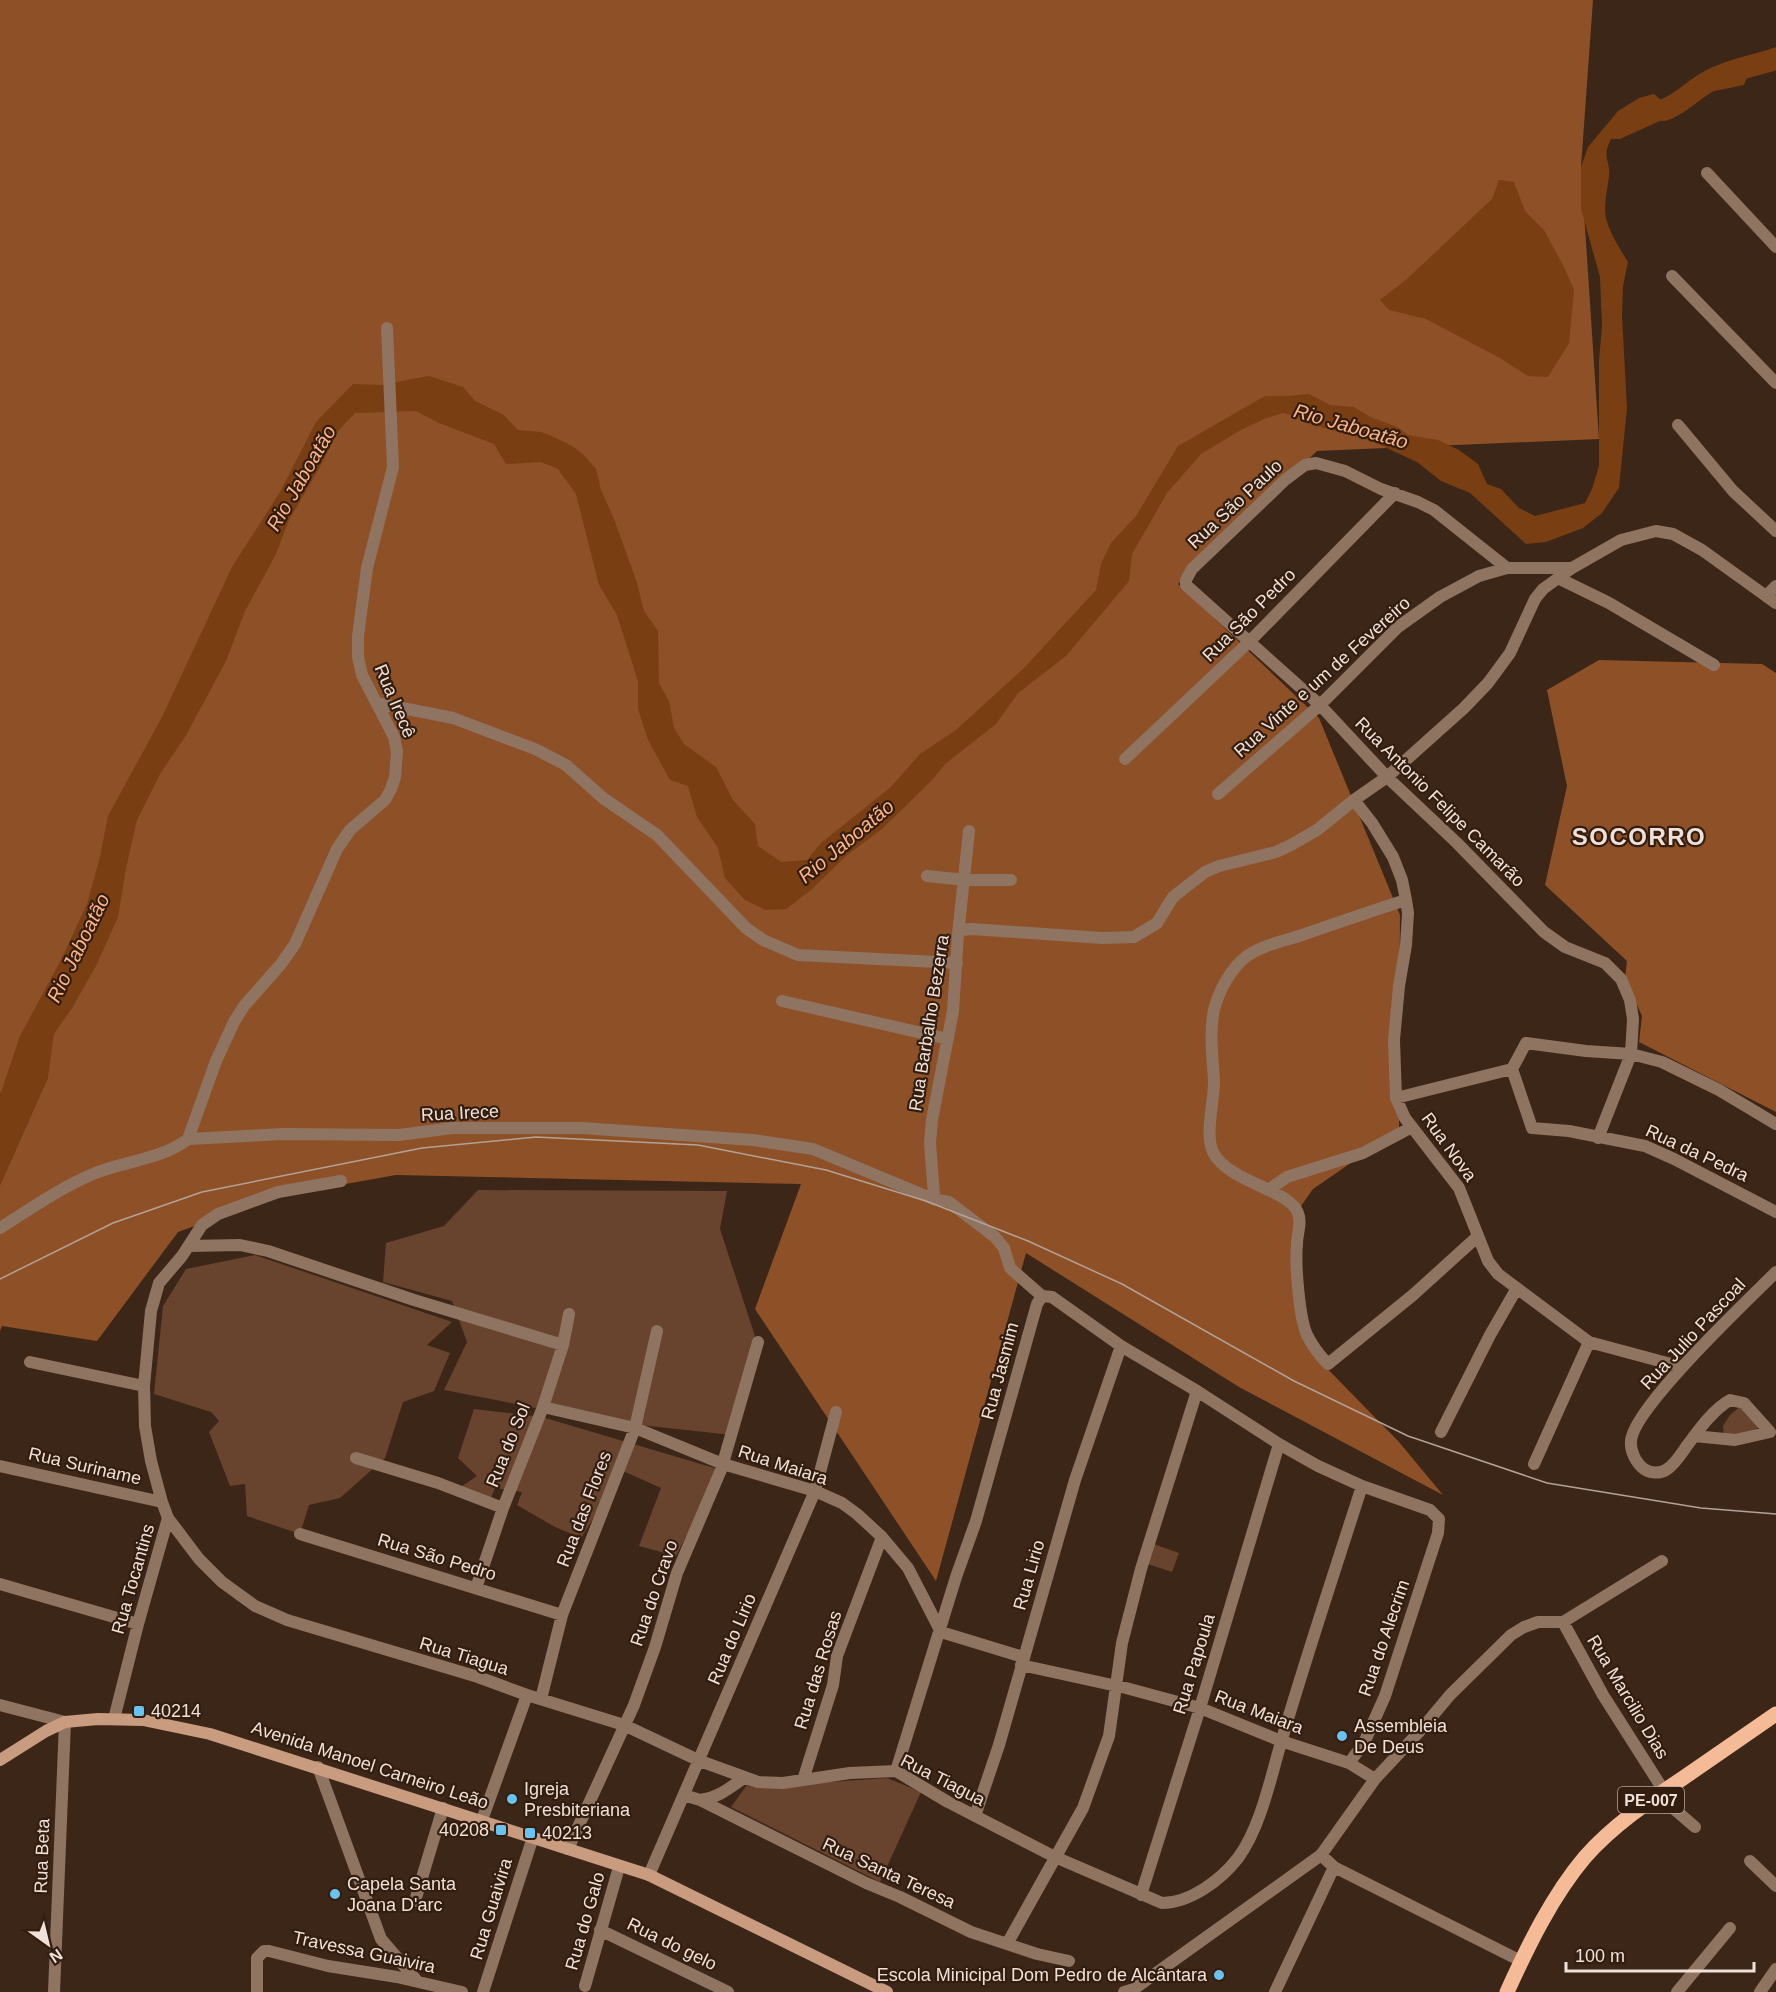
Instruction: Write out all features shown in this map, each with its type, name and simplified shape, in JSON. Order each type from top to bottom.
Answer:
[{"type":"main road","name":"PE-007","points":[[1507,1992],[1521,1961],[1560,1892],[1585,1858],[1611,1830],[1776,1714]]},
{"type":"main road","name":"Avenida Manoel Carneiro Leão","points":[[0,1760],[46,1731],[65,1722],[143,1720],[210,1734],[649,1875],[887,1992]]},
{"type":"street","points":[[1707,173],[1776,247]]},
{"type":"street","points":[[1672,276],[1776,383]]},
{"type":"street","name":"Rua Irecê","points":[[188,1139],[216,1061],[234,1022],[244,1006],[281,964],[295,944],[337,849],[351,830],[377,808],[391,789],[396,771],[397,752],[394,737],[362,675],[358,657],[358,636],[367,568],[393,467],[387,328]]},
{"type":"street","points":[[1678,425],[1733,491],[1776,531]]},
{"type":"street","name":"Rua São Paulo","points":[[1186,585],[1188,575],[1205,556],[1264,498],[1305,465],[1316,463],[1328,465],[1434,510],[1507,568]]},
{"type":"street","name":"Rua São Pedro","points":[[1125,759],[1250,642],[1395,493]]},
{"type":"street","name":"Rua Vinte e um de Fevereiro","points":[[1218,794],[1320,705],[1398,627],[1458,586],[1479,576],[1507,568],[1572,568],[1621,540],[1656,531],[1673,534],[1702,550],[1771,599],[1776,586]]},
{"type":"street","name":"Rua Barbalho Bezerra","points":[[933,1199],[930,1143],[932,1120],[953,1011],[958,933],[972,929],[1102,938],[1134,937],[1157,923],[1173,897],[1205,872],[1242,859],[1256,858],[1291,845],[1317,830],[1387,777],[1464,708],[1488,683],[1515,645],[1535,600],[1543,589],[1572,568]]},
{"type":"street","points":[[1558,578],[1609,603],[1714,665]]},
{"type":"street","name":"Rua Antonio Felipe Camarão","points":[[1186,585],[1320,705],[1387,777],[1457,843],[1544,932],[1565,947],[1605,963],[1621,980],[1630,1000],[1633,1019],[1631,1054]]},
{"type":"street","points":[[377,703],[453,718],[535,748],[566,765],[603,798],[657,835],[746,928],[763,940],[798,955],[957,963]]},
{"type":"street","name":"Rua Nova","points":[[1354,800],[1393,856],[1402,880],[1408,913],[1394,1040],[1396,1098],[1412,1127],[1429,1146],[1459,1188],[1488,1261],[1498,1274],[1589,1342],[1682,1367]]},
{"type":"street","points":[[958,933],[966,880],[969,831]]},
{"type":"street","points":[[927,876],[966,880],[1011,880]]},
{"type":"street","points":[[1406,900],[1259,950],[1236,967],[1227,979],[1214,1010],[1214,1096],[1210,1145],[1218,1161],[1237,1176],[1291,1203],[1298,1212],[1300,1221],[1297,1261],[1303,1320],[1306,1334],[1328,1364],[1413,1295],[1477,1237]]},
{"type":"street","points":[[783,1001],[948,1039]]},
{"type":"street","points":[[1396,1098],[1512,1069],[1526,1043],[1631,1054],[1662,1062],[1685,1072],[1776,1124]]},
{"type":"street","points":[[1599,1138],[1631,1054]]},
{"type":"street","name":"Rua da Pedra","points":[[1512,1069],[1533,1128],[1569,1131],[1645,1146],[1674,1158],[1776,1212]]},
{"type":"street","points":[[1268,1190],[1287,1177],[1363,1153],[1412,1127]]},
{"type":"street","name":"Rua Irece","points":[[0,1228],[93,1174],[176,1147],[188,1139],[284,1134],[399,1136],[452,1128],[570,1128],[753,1140],[813,1149],[933,1199],[949,1202],[995,1237],[1004,1248],[1010,1268],[1042,1296]]},
{"type":"street","name":"Rua Tocantins","points":[[114,1719],[168,1518],[151,1461],[145,1426],[144,1386],[151,1311],[159,1283],[189,1246],[202,1225],[218,1214],[278,1192],[341,1181]]},
{"type":"street","points":[[189,1246],[240,1245],[268,1251],[414,1300],[563,1345]]},
{"type":"street","name":"Rua Julio Pascoal","points":[[1694,1436],[1676,1462],[1664,1471],[1649,1471],[1642,1467],[1632,1452],[1631,1440],[1641,1417],[1682,1367],[1776,1272]]},
{"type":"street","points":[[1441,1432],[1490,1335],[1518,1288]]},
{"type":"street","points":[[1042,1296],[1046,1295],[1059,1301],[1121,1346],[1197,1391],[1279,1444],[1318,1466],[1362,1486]]},
{"type":"street","name":"Rua Jasmim","points":[[896,1772],[956,1576],[980,1510],[1037,1304],[1042,1296]]},
{"type":"street","name":"Rua do Sol","points":[[476,1588],[503,1508],[543,1407],[563,1345],[568,1314]]},
{"type":"street","name":"Rua das Flores","points":[[542,1699],[562,1615],[634,1428],[657,1331]]},
{"type":"street","name":"Rua do Cravo","points":[[568,1850],[624,1725],[655,1647],[677,1573],[723,1464],[758,1342]]},
{"type":"street","points":[[1534,1464],[1589,1342]]},
{"type":"street","name":"Rua Lirio","points":[[975,1816],[999,1745],[1075,1480],[1121,1346]]},
{"type":"street","points":[[30,1362],[144,1386]]},
{"type":"street","points":[[1007,1944],[1083,1808],[1109,1737],[1122,1643],[1141,1569],[1197,1391]]},
{"type":"street","points":[[1694,1436],[1719,1408],[1730,1400],[1744,1403],[1773,1434]]},
{"type":"street","name":"Rua Maiara","points":[[543,1407],[634,1428],[723,1464],[815,1491],[842,1503],[882,1537],[908,1568],[940,1632],[1022,1661],[1200,1708],[1281,1741],[1349,1763],[1375,1779]]},
{"type":"street","name":"Rua do Lirio","points":[[649,1875],[815,1491],[836,1412]]},
{"type":"street","points":[[1694,1436],[1735,1440],[1773,1434]]},
{"type":"street","name":"Rua Papoula","points":[[1141,1895],[1279,1444]]},
{"type":"street","points":[[356,1458],[438,1483],[503,1508]]},
{"type":"street","name":"Rua Suriname","points":[[0,1466],[162,1502]]},
{"type":"street","name":"Rua do Alecrim","points":[[1349,1763],[1364,1743],[1385,1696],[1438,1533],[1439,1519],[1430,1510],[1362,1486]]},
{"type":"street","name":"Rua Tiagua","points":[[168,1518],[206,1567],[222,1582],[255,1606],[287,1620],[478,1677],[624,1725],[700,1761],[758,1782],[773,1784],[872,1771],[896,1772],[1054,1857],[1141,1895],[1162,1903],[1173,1903],[1185,1900],[1212,1882],[1237,1859],[1246,1844],[1265,1797],[1362,1486]]},
{"type":"street","name":"Rua São Pedro","points":[[300,1534],[562,1615]]},
{"type":"street","name":"Rua das Rosas","points":[[803,1780],[833,1685],[837,1656],[882,1537]]},
{"type":"street","points":[[1132,1991],[1321,1856],[1375,1779],[1450,1695],[1511,1635],[1538,1622],[1563,1622],[1662,1561]]},
{"type":"street","points":[[0,1584],[138,1624]]},
{"type":"street","name":"Rua Marcilio Dias","points":[[1563,1622],[1661,1793],[1695,1827]]},
{"type":"street","points":[[482,1820],[527,1695]]},
{"type":"street","points":[[0,1705],[65,1722]]},
{"type":"street","name":"Rua Beta","points":[[54,1992],[65,1722]]},
{"type":"street","points":[[318,1767],[381,1939],[417,1981]]},
{"type":"street","points":[[684,1795],[700,1800],[711,1799],[744,1778]]},
{"type":"street","name":"Rua Santa Teresa","points":[[700,1800],[866,1883],[971,1932],[1070,1961]]},
{"type":"street","points":[[415,1901],[443,1808]]},
{"type":"street","name":"Rua Guaivira","points":[[483,1992],[533,1837]]},
{"type":"street","points":[[1321,1856],[1334,1867],[1521,1961]]},
{"type":"street","points":[[1750,1862],[1776,1886]]},
{"type":"street","name":"Rua do Galo","points":[[585,1986],[619,1867]]},
{"type":"street","points":[[1275,1992],[1334,1867]]},
{"type":"street","points":[[1677,1992],[1730,1928]]},
{"type":"street","name":"Rua do gelo","points":[[600,1930],[728,1992]]},
{"type":"street","name":"Travessa Guaivira","points":[[257,1992],[256,1962],[260,1954],[269,1951],[328,1966],[417,1981],[462,1992]]},
{"type":"street","points":[[1760,1992],[1776,1969]]},
{"type":"shaded area","points":[[0,0],[1593,0],[1581,167],[1599,439],[1317,451],[1178,584],[1319,718],[1400,915],[1399,1130],[1313,1189],[1294,1216],[1312,1353],[1399,1442],[1443,1495],[1239,1387],[1026,1253],[936,1581],[755,1309],[801,1184],[396,1175],[278,1196],[178,1232],[97,1341],[2,1326],[0,1331],[0,1185],[48,1077],[1,1092],[0,1095]]},
{"type":"shaded area","points":[[1599,660],[1762,664],[1776,673],[1776,1112],[1639,1042],[1642,1016],[1625,978],[1627,961],[1545,885],[1567,786],[1547,690]]},
{"type":"shaded area","points":[[478,1190],[727,1191],[720,1229],[755,1336],[732,1435],[603,1421],[444,1390],[467,1342],[452,1301],[383,1282],[386,1243],[444,1226]]},
{"type":"shaded area","points":[[255,1255],[452,1322],[427,1345],[450,1353],[434,1391],[403,1402],[385,1458],[340,1498],[309,1505],[300,1534],[247,1516],[245,1484],[230,1486],[209,1432],[219,1421],[211,1412],[154,1394],[163,1306],[186,1269]]},
{"type":"shaded area","points":[[1742,1405],[1762,1427],[1731,1436],[1724,1435],[1723,1426],[1730,1415]]},
{"type":"shaded area","points":[[474,1409],[542,1417],[721,1470],[676,1556],[639,1546],[661,1488],[623,1471],[581,1538],[555,1527],[517,1505],[522,1492],[495,1488],[489,1503],[462,1486],[477,1476],[458,1458]]},
{"type":"shaded area","points":[[1151,1543],[1179,1553],[1172,1572],[1145,1563]]},
{"type":"shaded area","points":[[887,1778],[921,1792],[880,1882],[731,1807],[747,1785],[786,1785]]},
{"type":"water","points":[[1776,47],[1776,64],[1749,72],[1744,85],[1710,92],[1671,116],[1620,139],[1611,139],[1608,146],[1606,155],[1609,171],[1605,205],[1607,223],[1628,262],[1623,286],[1622,316],[1627,408],[1619,488],[1602,513],[1583,528],[1546,542],[1526,544],[1470,493],[1441,481],[1417,462],[1369,440],[1310,424],[1298,417],[1283,413],[1239,431],[1201,454],[1167,493],[1132,554],[1129,581],[1066,656],[1018,693],[996,724],[945,764],[933,779],[882,829],[847,855],[811,890],[786,909],[766,910],[745,900],[725,878],[718,848],[697,817],[688,786],[670,780],[648,740],[638,709],[638,681],[617,615],[599,585],[576,494],[558,469],[541,462],[506,464],[494,444],[439,423],[416,411],[355,413],[338,431],[288,522],[276,554],[245,611],[226,661],[185,737],[160,774],[137,820],[118,917],[96,966],[54,1034],[48,1077],[0,1185],[0,1095],[20,1036],[62,958],[87,904],[108,816],[162,717],[232,567],[280,492],[316,422],[353,384],[381,385],[429,376],[463,387],[475,401],[504,415],[518,430],[541,432],[572,446],[584,455],[596,469],[601,490],[637,583],[644,611],[658,631],[659,683],[669,701],[674,728],[684,744],[716,767],[733,800],[755,824],[758,846],[781,862],[807,860],[821,843],[891,787],[920,754],[956,730],[1024,668],[1096,590],[1101,564],[1111,543],[1136,516],[1178,446],[1265,396],[1309,394],[1330,405],[1354,407],[1370,417],[1397,427],[1408,435],[1438,440],[1459,450],[1478,464],[1487,484],[1501,489],[1519,508],[1535,516],[1585,503],[1599,466],[1599,361],[1602,326],[1600,277],[1581,209],[1581,167],[1588,147],[1618,111],[1639,98],[1654,94],[1667,105],[1707,88],[1709,72]]},
{"type":"water","points":[[1499,180],[1514,182],[1525,211],[1544,230],[1574,290],[1569,343],[1548,377],[1528,376],[1500,358],[1426,319],[1389,310],[1380,300],[1407,279],[1492,199]]},
{"type":"waterway","name":"Rio Jaboatão","points":[[1664,110],[1712,79],[1776,59]]},
{"type":"tram line","points":[[0,1279],[113,1223],[202,1192],[422,1148],[536,1137],[698,1145],[826,1170],[926,1201],[1028,1241],[1122,1284],[1294,1381],[1408,1436],[1547,1483],[1701,1508],[1776,1514]]},
{"type":"place","name":"40214","points":[[139,1711]]},
{"type":"place","name":"Assembleia De Deus","points":[[1342,1736]]},
{"type":"place","name":"Igreja Presbiteriana","points":[[512,1799]]},
{"type":"place","name":"40208","points":[[501,1830]]},
{"type":"place","name":"40213","points":[[530,1833]]},
{"type":"place","name":"Capela Santa Joana D'arc","points":[[335,1894]]},
{"type":"place","name":"Escola Minicipal Dom Pedro de Alcântara","points":[[1219,1975]]},
{"type":"district","name":"SOCORRO","points":[[1639,836]]}]
